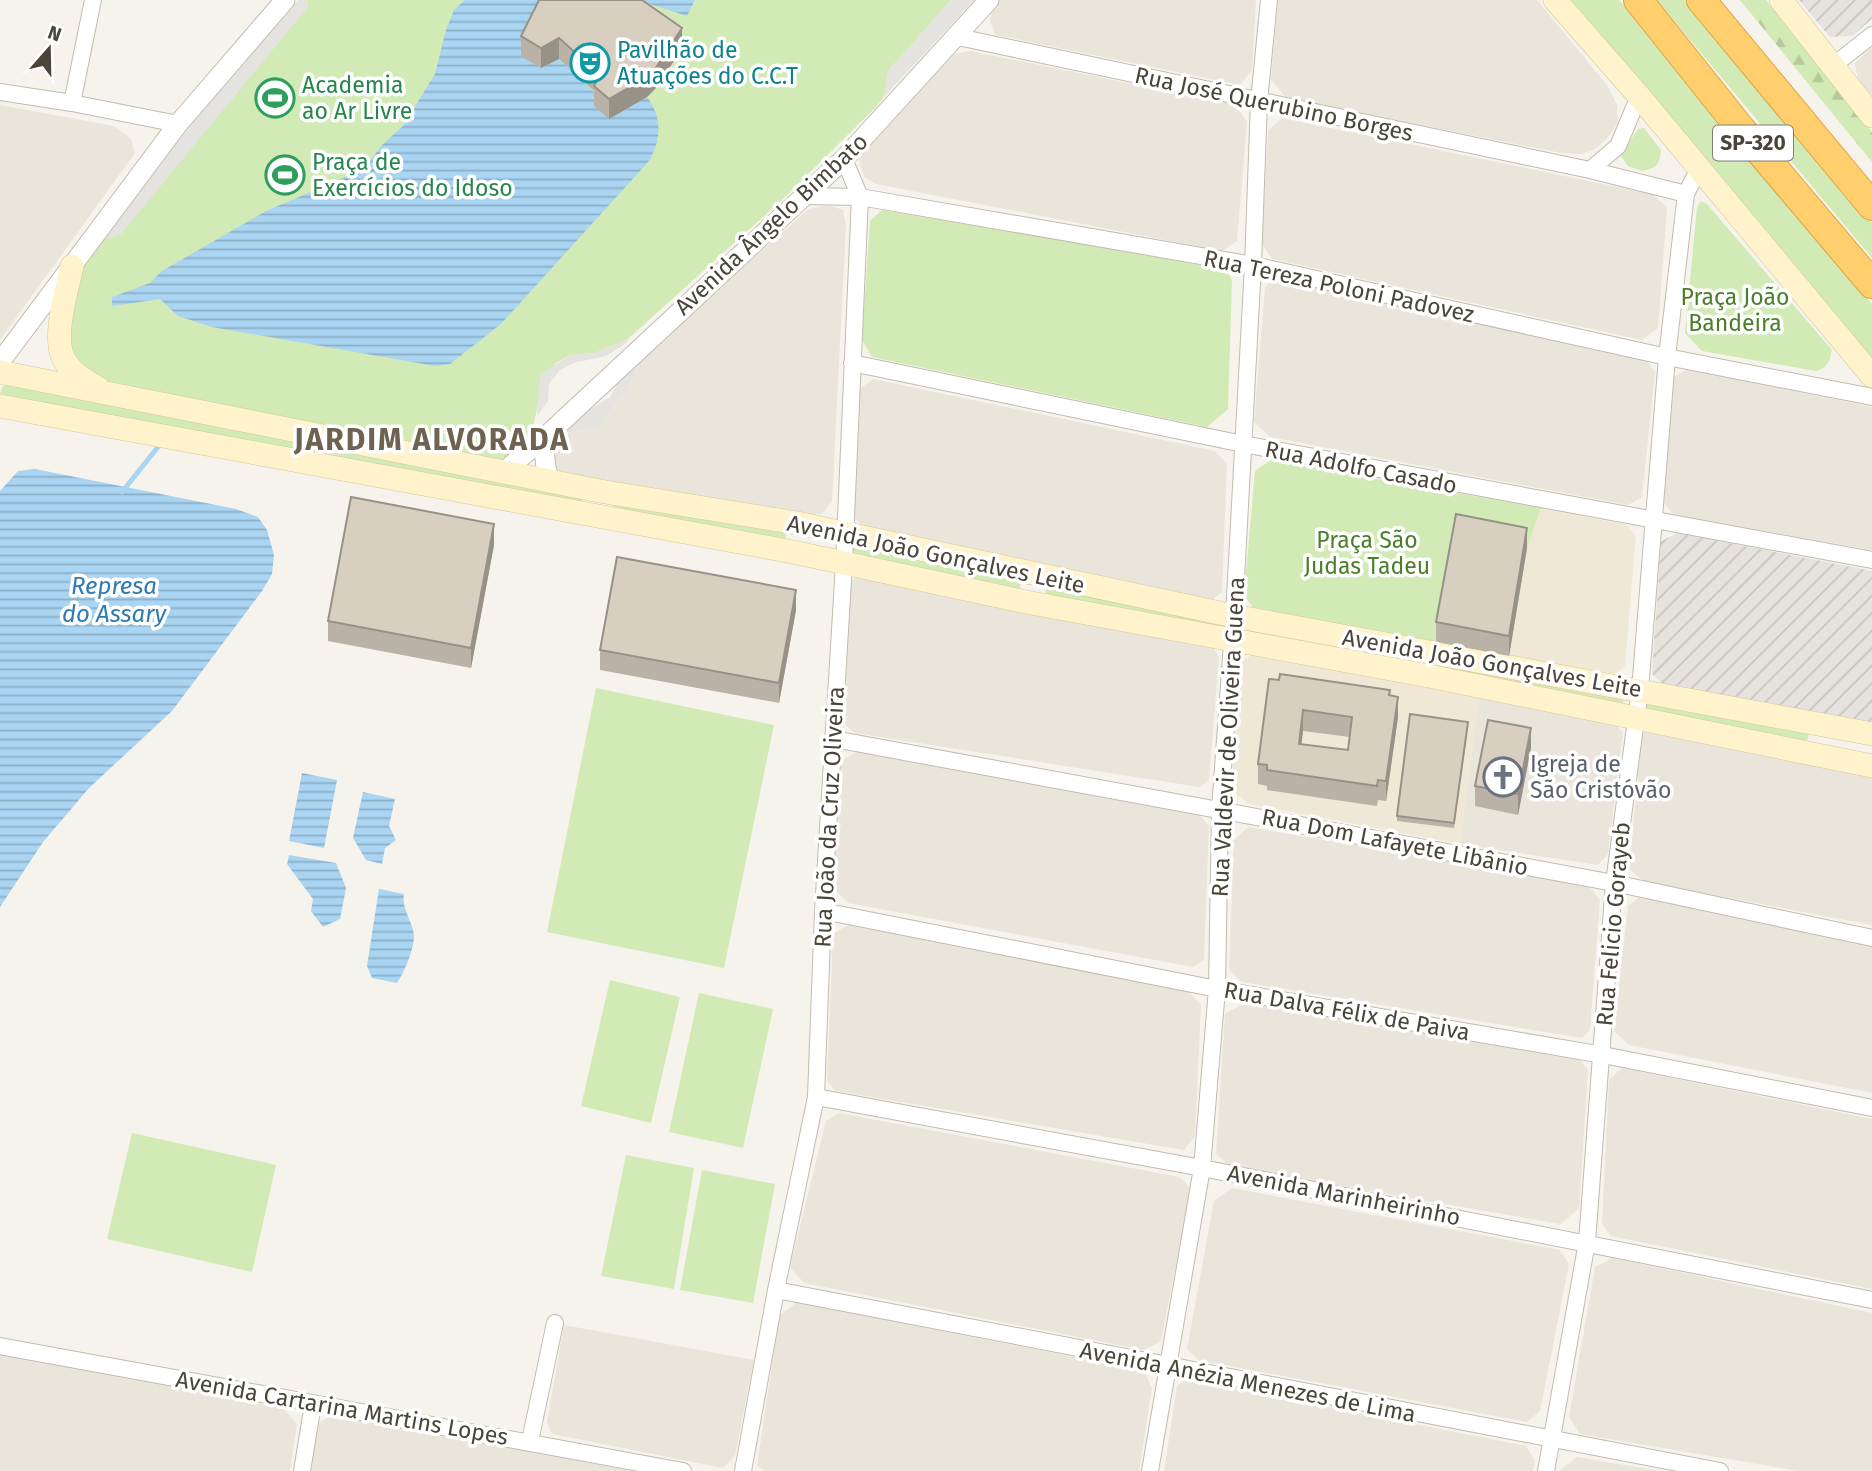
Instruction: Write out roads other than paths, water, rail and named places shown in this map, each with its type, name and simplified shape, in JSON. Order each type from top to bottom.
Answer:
[{"type":"highway","name":"SP-320","points":[[1638,0],[1741,129],[1872,284]]},
{"type":"highway","name":"SP-320","points":[[1701,0],[1872,206]]},
{"type":"main road","points":[[1555,0],[1639,96],[1872,376]]},
{"type":"main road","points":[[1781,0],[1872,116]]},
{"type":"main road","points":[[72,266],[60,326],[62,355],[78,377],[106,394]]},
{"type":"main road","name":"Avenida João Gonçalves Leite","points":[[0,372],[605,492],[797,523],[1234,616],[1872,734]]},
{"type":"main road","name":"Avenida João Gonçalves Leite","points":[[0,406],[793,552],[1026,602],[1429,676],[1824,754],[1872,766]]},
{"type":"main road","points":[[793,552],[797,523]]},
{"type":"main road","points":[[1026,602],[1033,575]]},
{"type":"main road","points":[[1429,676],[1433,652]]},
{"type":"main road","points":[[1824,754],[1830,726]]},
{"type":"street","points":[[72,103],[93,0]]},
{"type":"street","points":[[0,362],[178,124],[285,0]]},
{"type":"street","name":"Avenida Ângelo Bimbato","points":[[503,472],[543,439],[844,159],[989,0]]},
{"type":"street","name":"Rua Valdevir de Oliveira Guena","points":[[1150,1471],[1202,1168],[1217,989],[1220,809],[1234,616],[1259,101],[1269,0]]},
{"type":"street","points":[[1833,65],[1872,36]]},
{"type":"street","name":"Rua José Querubino Borges","points":[[958,37],[1590,170],[1686,194]]},
{"type":"street","points":[[0,92],[178,124]]},
{"type":"street","points":[[1590,170],[1618,146],[1639,96]]},
{"type":"street","name":"Rua João da Cruz Oliveira","points":[[743,1471],[776,1290],[816,1097],[860,197],[844,159]]},
{"type":"street","name":"Rua Felicio Gorayeb","points":[[1546,1471],[1587,1242],[1614,883],[1634,718],[1640,690],[1667,358],[1686,194],[1699,169]]},
{"type":"street","name":"Rua Tereza Poloni Padovez","points":[[803,196],[860,197],[1253,265],[1667,358],[1872,397]]},
{"type":"street","name":"Rua Adolfo Casado","points":[[852,363],[1243,444],[1872,560]]},
{"type":"street","points":[[543,439],[550,480]]},
{"type":"street","name":"Rua Dom Lafayete Libânio","points":[[834,739],[1614,883],[1872,938]]},
{"type":"street","name":"Rua Dalva Félix de Paiva","points":[[823,911],[1217,989],[1603,1055],[1872,1108]]},
{"type":"street","name":"Avenida Marinheirinho","points":[[816,1097],[1587,1242],[1872,1300]]},
{"type":"street","name":"Avenida Anézia Menezes de Lima","points":[[776,1290],[1720,1471]]},
{"type":"street","points":[[530,1441],[555,1323]]},
{"type":"street","name":"Avenida Cartarina Martins Lopes","points":[[0,1346],[683,1471]]},
{"type":"street","points":[[302,1471],[313,1404]]},
{"type":"water","points":[[465,0],[548,0],[541,68],[559,59],[617,114],[647,97],[658,121],[658,137],[649,161],[501,324],[450,364],[435,366],[212,327],[178,316],[160,299],[112,306],[112,297],[150,283],[162,271],[266,211],[364,169],[382,145],[403,126],[435,74],[454,10]]},
{"type":"water","points":[[640,0],[695,0],[687,16],[647,3],[638,17]]},
{"type":"water","name":"Represa do Assary","points":[[35,469],[236,509],[258,517],[267,530],[274,555],[272,574],[262,591],[172,711],[89,788],[43,842],[0,907],[0,491],[18,471]]},
{"type":"water","points":[[302,773],[337,780],[324,848],[289,841]]},
{"type":"water","points":[[363,792],[395,799],[389,826],[396,840],[385,848],[382,864],[366,860],[353,838]]},
{"type":"water","points":[[289,855],[336,863],[346,888],[340,919],[323,927],[311,911],[313,899],[287,864]]},
{"type":"water","points":[[379,889],[404,894],[404,905],[414,936],[410,954],[397,983],[372,978],[367,966]]},
{"type":"waterway","points":[[122,492],[162,442]]},
{"type":"place","name":"Pavilhão de Atuações do C.C.T","points":[[590,63]]},
{"type":"place","name":"Academia ao Ar Livre","points":[[275,98]]},
{"type":"place","name":"Praça de Exercícios do Idoso","points":[[285,175]]},
{"type":"place","name":"Igreja de São Cristóvão","points":[[1503,777]]},
{"type":"district","name":"JARDIM ALVORADA","points":[[432,440]]},
{"type":"park label","name":"Praça João Bandeira","points":[[1735,310]]},
{"type":"park label","name":"Praça São Judas Tadeu","points":[[1367,553]]}]
